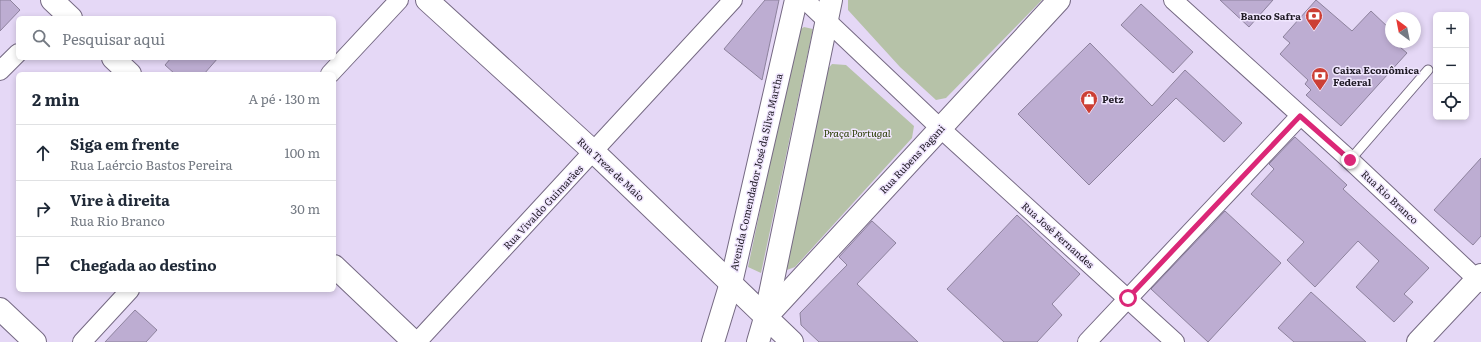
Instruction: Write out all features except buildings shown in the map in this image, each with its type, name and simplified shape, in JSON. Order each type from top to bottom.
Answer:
[{"type":"street","points":[[332,72],[399,0]]},
{"type":"street","name":"Rua Treze de Maio","points":[[427,0],[594,152],[731,283],[765,318],[792,342]]},
{"type":"street","name":"Rua Vivaldo Guimarães","points":[[416,342],[594,152],[733,0]]},
{"type":"street","name":"Avenida Comendador José da Silva Martha","points":[[713,342],[731,283],[796,0]]},
{"type":"street","points":[[805,0],[828,9],[940,128]]},
{"type":"street","name":"Rua Rubens Pagani","points":[[765,318],[1059,0]]},
{"type":"street","name":"Rua Rio Branco","points":[[1173,0],[1480,279]]},
{"type":"street","points":[[758,342],[765,318],[828,9]]},
{"type":"street","points":[[0,71],[16,55]]},
{"type":"street","points":[[115,60],[128,72]]},
{"type":"street","points":[[1087,342],[1300,116]]},
{"type":"street","name":"Rua José Fernandes","points":[[940,128],[1175,342]]},
{"type":"street","points":[[336,268],[416,342]]},
{"type":"street","points":[[1418,342],[1480,279]]},
{"type":"street","points":[[82,342],[128,292]]},
{"type":"street","points":[[0,309],[35,342]]},
{"type":"lane","points":[[1350,160],[1428,70]]},
{"type":"green space","points":[[848,0],[1042,0],[946,98],[936,100],[900,67],[848,10]]},
{"type":"green space","points":[[804,27],[813,29],[761,273],[748,267],[798,31]]},
{"type":"green space","name":"Praça Portugal","points":[[832,64],[846,65],[914,126],[912,138],[795,267],[784,271],[827,70]]},
{"type":"place","name":"Banco Safra","points":[[1314,31]]},
{"type":"place","name":"Caixa Econômica Federal","points":[[1320,91]]},
{"type":"place","name":"Petz","points":[[1089,114]]},
{"type":"route","points":[[1128,298],[1300,116],[1350,160]]}]
